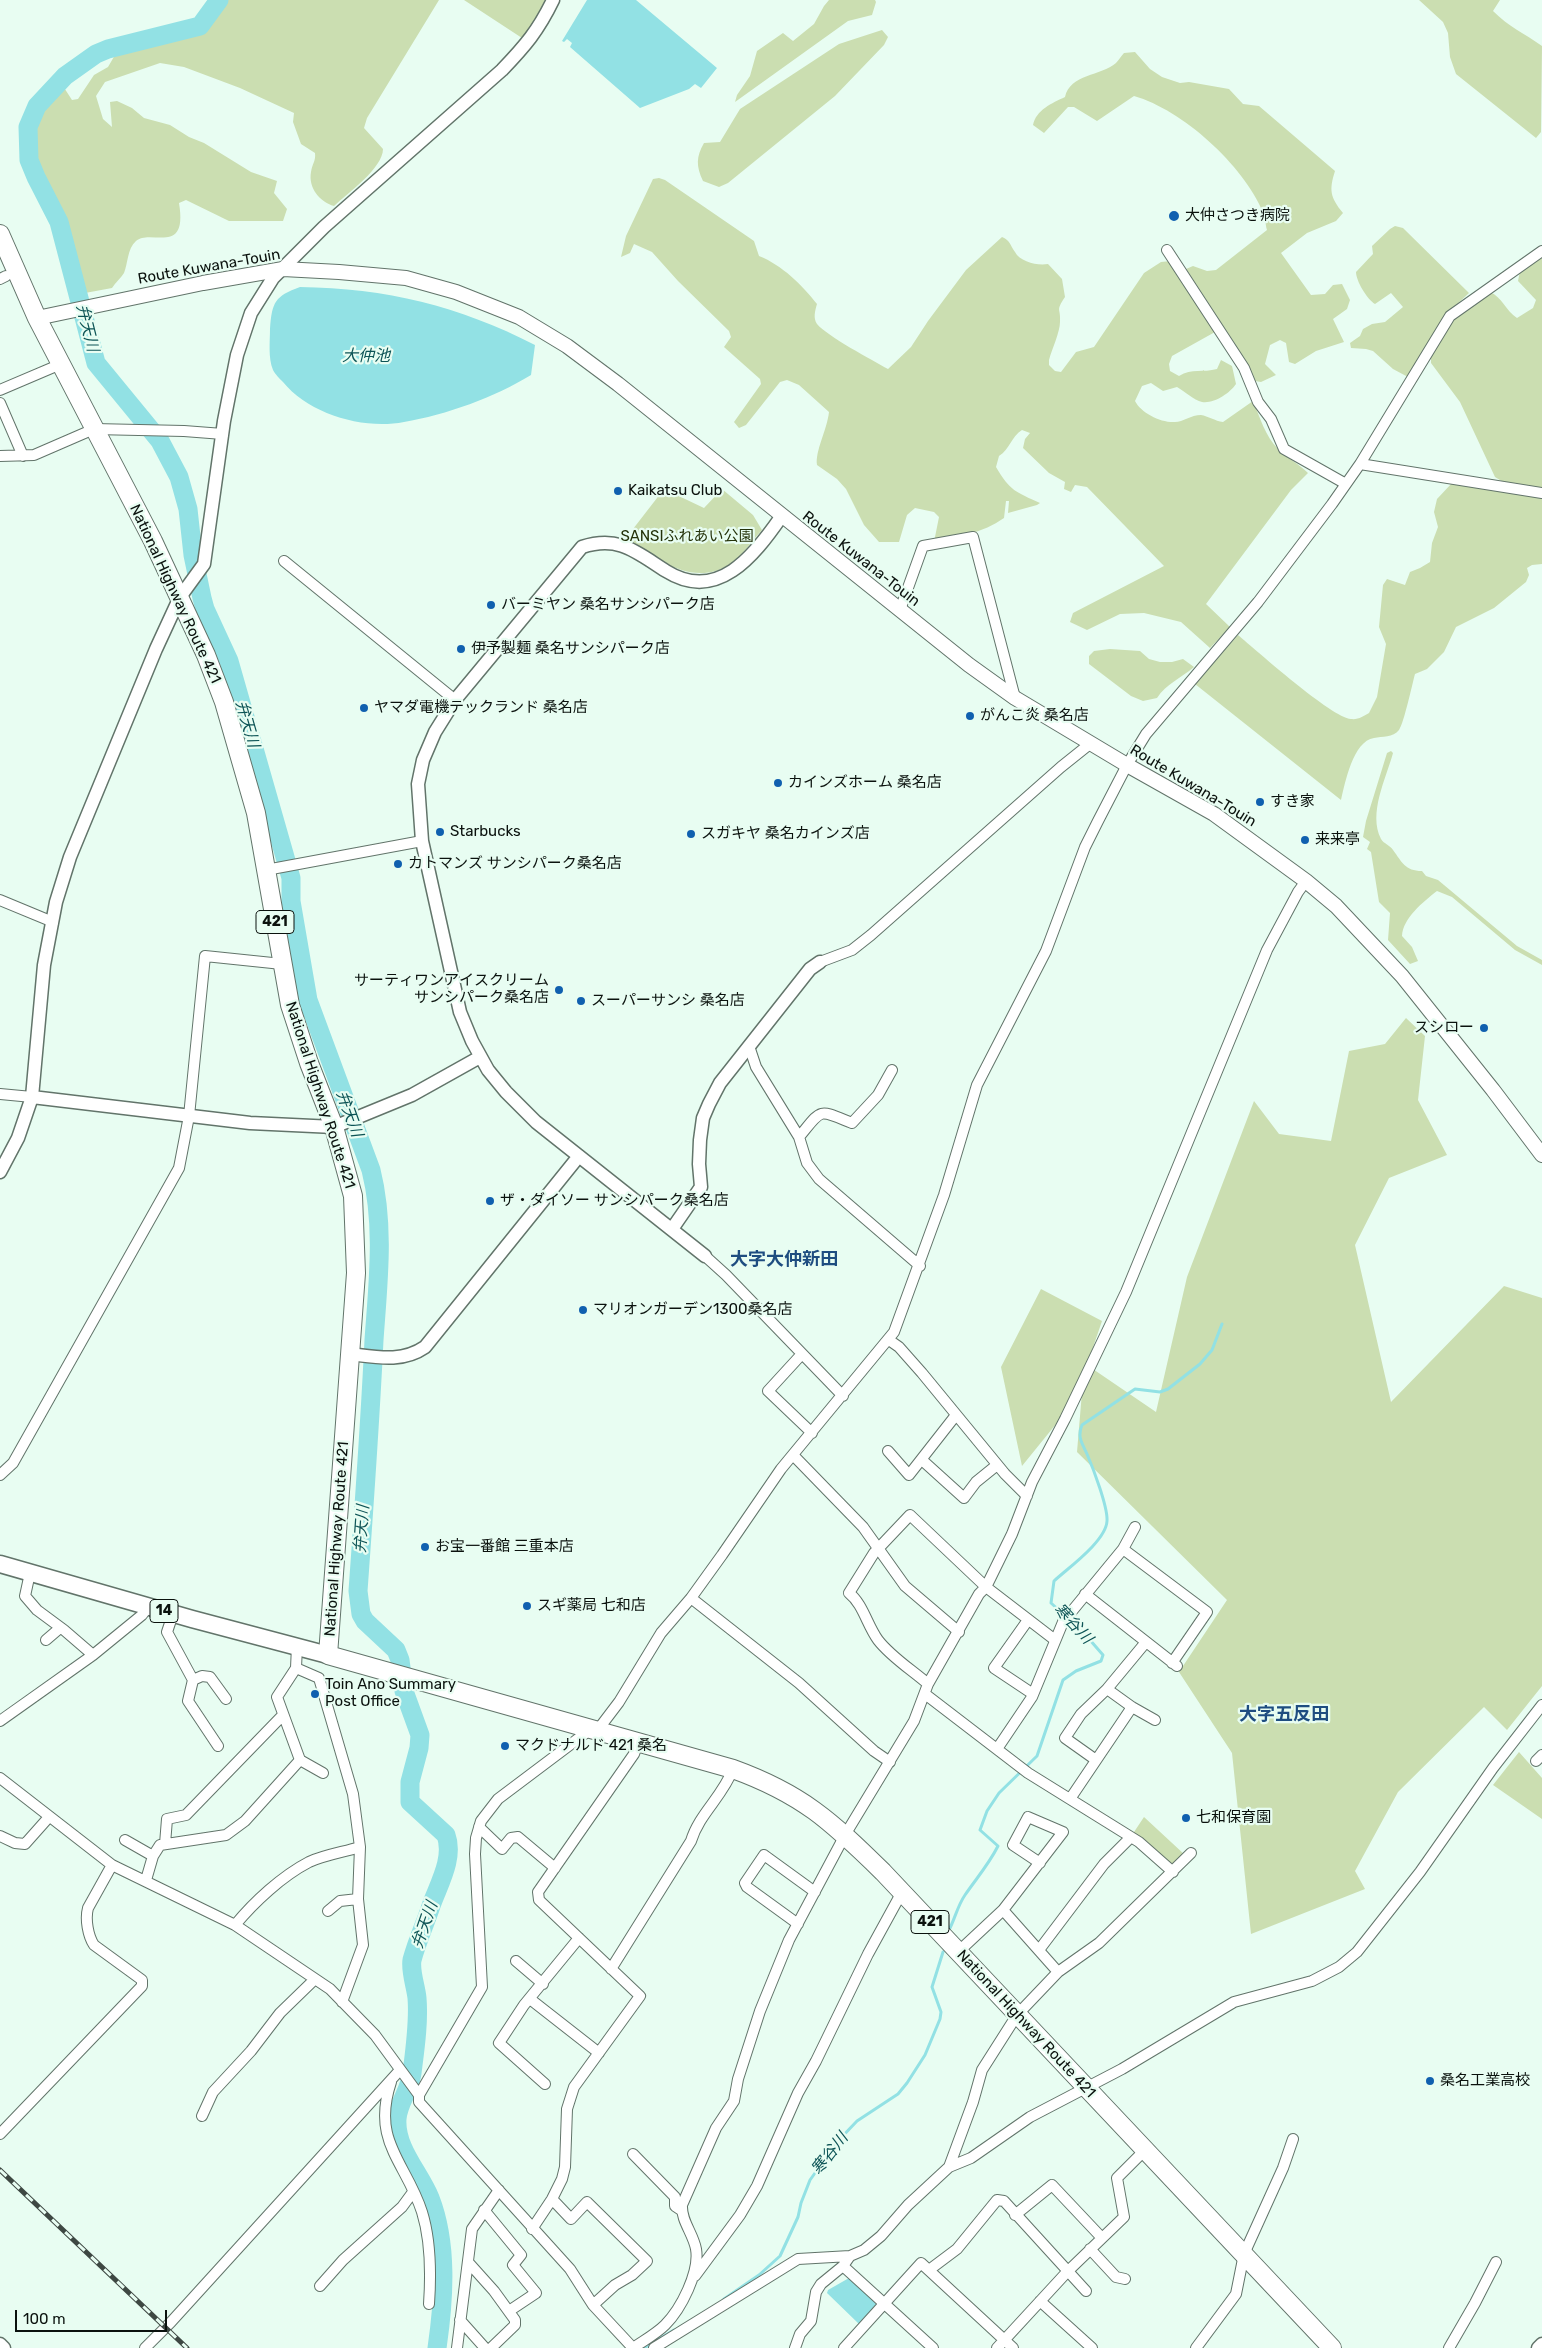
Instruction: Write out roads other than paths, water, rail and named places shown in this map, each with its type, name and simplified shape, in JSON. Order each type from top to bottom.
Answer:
[{"type":"highway","name":"National Highway Route 421","points":[[0,234],[37,318],[94,429],[153,542],[184,591],[224,702],[271,869],[282,964],[292,1013],[309,1063],[338,1125],[353,1196],[357,1355],[328,1654],[733,1769],[760,1779],[797,1797],[829,1820],[902,1892],[1330,2347]]},
{"type":"main road","name":"Route Kuwana-Touin","points":[[37,318],[203,283],[283,269],[406,278],[456,292],[519,317],[567,346],[618,384],[968,665],[1015,698],[1214,814],[1306,881],[1336,906],[1402,976],[1542,1155]]},
{"type":"main road","name":"14","points":[[0,1564],[173,1614],[328,1654]]},
{"type":"street","points":[[0,1172],[18,1138],[32,1097],[44,965],[52,922],[70,857],[84,819],[184,591],[204,564],[223,434],[237,355],[251,313],[264,289],[324,227],[507,65],[540,27],[553,0]]},
{"type":"street","points":[[1167,250],[1244,368],[1258,402],[1270,419],[1284,450],[1346,484]]},
{"type":"street","points":[[417,2093],[482,1987],[475,1854],[476,1838],[486,1813],[498,1799],[594,1730],[619,1702],[661,1633],[691,1598],[793,1454],[889,1340],[899,1323],[920,1266],[944,1195],[977,1085],[1046,950],[1085,847],[1127,765],[1164,712],[1279,576],[1346,484],[1450,316],[1542,251]]},
{"type":"street","points":[[0,390],[61,364]]},
{"type":"street","points":[[0,403],[23,456]]},
{"type":"street","points":[[0,456],[34,455],[94,429],[172,430],[223,434]]},
{"type":"street","points":[[1360,464],[1542,493]]},
{"type":"street","points":[[781,516],[752,555],[726,575],[704,583],[689,582],[668,572],[624,545],[613,542],[598,542],[582,547],[455,700],[435,732],[423,760],[418,784],[422,841],[454,992],[466,1028],[480,1057],[506,1092],[520,1107],[579,1156],[705,1256],[726,1275],[801,1355],[843,1396]]},
{"type":"street","points":[[900,610],[923,546],[973,537],[1015,698]]},
{"type":"street","points":[[284,561],[455,700]]},
{"type":"street","points":[[672,1229],[701,1188],[699,1164],[703,1118],[720,1083],[810,969],[820,962],[852,950],[871,935],[1061,767],[1092,743]]},
{"type":"street","points":[[271,869],[422,841]]},
{"type":"street","points":[[694,2277],[697,2261],[696,2247],[682,2210],[682,2205],[713,2135],[734,2101],[746,2053],[768,1989],[798,1924],[845,1835],[914,1721],[928,1684],[960,1632],[979,1594],[986,1587],[1012,1534],[1027,1496],[1126,1292],[1267,950],[1298,892],[1306,881]]},
{"type":"street","points":[[0,900],[52,922]]},
{"type":"street","points":[[0,1475],[13,1462],[179,1168],[189,1116],[204,956],[282,964]]},
{"type":"street","points":[[750,1046],[756,1067],[799,1137],[806,1163],[819,1180],[920,1266]]},
{"type":"street","points":[[0,1094],[250,1123],[338,1125],[412,1095],[480,1057]]},
{"type":"street","points":[[799,1137],[818,1114],[825,1112],[852,1124],[878,1095],[892,1070]]},
{"type":"street","points":[[357,1355],[388,1358],[407,1356],[418,1352],[430,1342],[579,1156]]},
{"type":"street","points":[[889,1340],[899,1347],[997,1465],[1027,1496]]},
{"type":"street","points":[[801,1355],[768,1391],[812,1433]]},
{"type":"street","points":[[888,1451],[910,1475],[956,1415]]},
{"type":"street","points":[[793,1454],[863,1528],[905,1586],[960,1632]]},
{"type":"street","points":[[922,1460],[964,1498],[976,1482],[997,1465]]},
{"type":"street","points":[[928,1684],[876,1638],[855,1598],[849,1593],[879,1549],[910,1515],[986,1587],[1055,1640]]},
{"type":"street","points":[[997,1749],[1033,1694],[1066,1618],[1123,1549],[1135,1527]]},
{"type":"street","points":[[1085,1594],[1174,1665],[1207,1612],[1123,1549]]},
{"type":"street","points":[[30,1573],[25,1596],[37,1610],[93,1655]]},
{"type":"street","points":[[691,1598],[755,1647],[874,1751],[890,1762]]},
{"type":"street","points":[[0,1722],[93,1655],[142,1615],[148,1606]]},
{"type":"street","points":[[173,1614],[167,1632],[168,1637],[193,1680],[188,1701],[218,1746]]},
{"type":"street","points":[[1028,1620],[994,1668],[1033,1694]]},
{"type":"street","points":[[46,1640],[60,1628]]},
{"type":"street","points":[[1096,1760],[1065,1738],[1081,1714],[1107,1689],[1146,1642]]},
{"type":"street","points":[[297,1646],[296,1668],[277,1697],[300,1760],[323,1773]]},
{"type":"street","points":[[296,1668],[319,1678],[352,1794],[360,1847],[358,1899],[363,1945],[342,2002]]},
{"type":"street","points":[[193,1680],[202,1676],[210,1677],[226,1699]]},
{"type":"street","points":[[1107,1689],[1132,1707],[1155,1720]]},
{"type":"street","points":[[925,1694],[1024,1770],[1132,1836],[1173,1872]]},
{"type":"street","points":[[654,2348],[798,2259],[850,2256],[864,2250],[881,2236],[908,2205],[949,2167],[971,2158],[1030,2117],[1087,2088],[1234,2002],[1312,1981],[1339,1967],[1356,1952],[1420,1872],[1494,1768],[1542,1705]]},
{"type":"street","points":[[1070,1799],[1132,1707]]},
{"type":"street","points":[[165,1844],[167,1819],[186,1815],[284,1715]]},
{"type":"street","points":[[532,2229],[552,2199],[565,2167],[567,2109],[570,2095],[640,1996],[539,1900],[538,1892],[634,1754],[638,1743]]},
{"type":"street","points":[[146,1880],[153,1856],[160,1845],[226,1835],[245,1821],[300,1760]]},
{"type":"street","points":[[611,1969],[691,1841],[695,1829],[728,1783],[733,1769]]},
{"type":"street","points":[[0,1778],[112,1865],[235,1925],[261,1940],[314,1980],[330,1989],[375,2035],[417,2093],[419,2102],[570,2269],[593,2305],[633,2348],[665,2325],[694,2277],[740,2215],[757,2186],[798,2093],[820,2053],[868,1954],[902,1892]]},
{"type":"street","points":[[0,1836],[15,1843],[25,1844],[49,1817]]},
{"type":"street","points":[[958,1952],[1003,1910],[1040,1863],[1063,1832],[1028,1817],[1013,1846],[1040,1863]]},
{"type":"street","points":[[479,1827],[502,1849],[511,1838],[518,1837],[555,1868]]},
{"type":"street","points":[[1039,1950],[1104,1864],[1132,1836]]},
{"type":"street","points":[[125,1840],[153,1856]]},
{"type":"street","points":[[235,1925],[256,1901],[298,1868],[310,1861],[360,1847]]},
{"type":"street","points":[[949,2167],[973,2102],[982,2070],[1017,2015],[1058,1972],[1099,1943],[1191,1853]]},
{"type":"street","points":[[798,1924],[792,1922],[746,1887],[745,1883],[764,1855],[815,1892]]},
{"type":"street","points":[[0,2134],[142,1986],[142,1980],[94,1945],[90,1940],[88,1908],[112,1865]]},
{"type":"street","points":[[328,1911],[340,1901],[358,1899]]},
{"type":"street","points":[[1003,1910],[1058,1972]]},
{"type":"street","points":[[545,2084],[499,2043],[530,1999],[579,1938]]},
{"type":"street","points":[[516,1961],[543,1984]]},
{"type":"street","points":[[202,2116],[214,2092],[251,2051],[280,2013],[314,1980]]},
{"type":"street","points":[[530,1999],[599,2054]]},
{"type":"street","points":[[144,2348],[171,2322],[392,2078],[402,2073]]},
{"type":"street","points":[[392,2078],[385,2105],[385,2128],[390,2148],[422,2212],[427,2238],[429,2304]]},
{"type":"street","points":[[1196,2348],[1236,2294],[1244,2254],[1283,2168],[1293,2139]]},
{"type":"street","points":[[997,2348],[1067,2272],[1124,2217],[1116,2178],[1145,2150]]},
{"type":"street","points":[[633,2154],[675,2197],[675,2206],[682,2210]]},
{"type":"street","points":[[1015,2215],[1052,2185],[1102,2238]]},
{"type":"street","points":[[457,2348],[472,2229],[499,2190]]},
{"type":"street","points":[[320,2286],[343,2260],[402,2207],[413,2192]]},
{"type":"street","points":[[552,2199],[571,2219],[587,2202],[647,2261],[632,2275],[615,2285],[593,2305]]},
{"type":"street","points":[[929,2270],[957,2249],[997,2200],[1004,2201],[1086,2291]]},
{"type":"street","points":[[484,2210],[521,2255],[513,2265],[536,2293],[509,2311]]},
{"type":"street","points":[[1090,2249],[1116,2277],[1125,2279]]},
{"type":"street","points":[[795,2348],[800,2334],[811,2321],[816,2292],[821,2284],[843,2266],[850,2256]]},
{"type":"street","points":[[468,2262],[509,2311],[515,2325],[491,2348]]},
{"type":"street","points":[[1449,2348],[1496,2262]]},
{"type":"street","points":[[849,2346],[921,2263],[1014,2348]]},
{"type":"street","points":[[843,2266],[933,2348]]},
{"type":"street","points":[[1040,2301],[1092,2348]]},
{"type":"street","points":[[460,2320],[485,2348]]},
{"type":"street","points":[[0,2344],[4,2348]]},
{"type":"street","points":[[1538,2348],[1542,2344]]},
{"type":"water","points":[[587,0],[636,0],[717,68],[701,88],[695,84],[689,89],[640,108],[570,47],[572,43],[567,39],[564,42],[562,41]]},
{"type":"water","name":"大仲池","points":[[300,287],[362,291],[421,302],[450,310],[507,331],[535,345],[531,375],[502,391],[470,404],[437,415],[404,422],[371,424],[338,417],[322,411],[294,393],[276,375],[270,360],[270,329],[272,312],[276,301],[285,294]]},
{"type":"water","points":[[849,2278],[877,2302],[876,2306],[859,2324],[827,2293],[828,2290]]},
{"type":"waterway","name":"弁天川","points":[[219,0],[200,26],[108,49],[96,54],[65,76],[37,106],[28,127],[29,160],[59,222],[96,363],[160,441],[179,477],[188,509],[193,555],[205,609],[229,661],[291,878],[291,901],[308,1000],[371,1170],[375,1191],[378,1212],[379,1255],[358,1591],[361,1614],[365,1621],[396,1650],[400,1660],[404,1691],[420,1735],[419,1748],[410,1782],[410,1802],[446,1835],[448,1843],[445,1869],[412,1960],[412,1974],[417,1998],[416,2035],[411,2079],[399,2107],[397,2119],[397,2130],[400,2140],[430,2198],[440,2234],[443,2292],[437,2348]]},
{"type":"waterway","name":"寒谷川","points":[[950,1928],[958,1907],[998,1846],[980,1830],[987,1811],[999,1793],[1037,1756],[1063,1680],[1076,1671],[1101,1661],[1103,1655],[1083,1632],[1051,1603],[1054,1581],[1077,1562],[1093,1545],[1105,1529],[1107,1521],[1100,1488],[1081,1440],[1082,1425],[1135,1389],[1160,1392],[1168,1389],[1200,1364],[1212,1350],[1222,1324]]},
{"type":"waterway","name":"寒谷川","points":[[724,2299],[759,2275],[780,2256],[798,2217],[810,2180],[838,2141],[857,2121],[898,2094],[925,2055],[940,2019],[941,2012],[932,1987],[943,1952]]},
{"type":"waterway","name":"寒谷川","points":[[644,2348],[674,2330]]},
{"type":"railway","points":[[0,2170],[187,2348]]},
{"type":"place","name":"大仲さつき病院","points":[[1174,216]]},
{"type":"place","name":"Kaikatsu Club","points":[[618,491]]},
{"type":"place","name":"バーミヤン 桑名サンシパーク店","points":[[491,605]]},
{"type":"place","name":"伊予製麺 桑名サンシパーク店","points":[[461,649]]},
{"type":"place","name":"ヤマダ電機テックランド 桑名店","points":[[364,708]]},
{"type":"place","name":"がんこ炎 桑名店","points":[[970,716]]},
{"type":"place","name":"カインズホーム 桑名店","points":[[778,783]]},
{"type":"place","name":"すき家","points":[[1260,802]]},
{"type":"place","name":"Starbucks","points":[[440,832]]},
{"type":"place","name":"スガキヤ 桑名カインズ店","points":[[691,834]]},
{"type":"place","name":"来来亭","points":[[1305,840]]},
{"type":"place","name":"カトマンズ サンシパーク桑名店","points":[[398,864]]},
{"type":"place","name":"サーティワンアイスクリーム サンシパーク桑名店","points":[[559,990]]},
{"type":"place","name":"スーパーサンシ 桑名店","points":[[581,1001]]},
{"type":"place","name":"スシロー","points":[[1484,1028]]},
{"type":"place","name":"ザ・ダイソー サンシパーク桑名店","points":[[490,1201]]},
{"type":"place","name":"マリオンガーデン1300桑名店","points":[[583,1310]]},
{"type":"place","name":"お宝一番館 三重本店","points":[[425,1547]]},
{"type":"place","name":"スギ薬局 七和店","points":[[527,1606]]},
{"type":"place","name":"Toin Ano Summary Post Office","points":[[315,1694]]},
{"type":"place","name":"マクドナルド 421 桑名","points":[[505,1746]]},
{"type":"place","name":"七和保育園","points":[[1186,1818]]},
{"type":"place","name":"桑名工業高校","points":[[1430,2081]]},
{"type":"district","name":"大字大仲新田","points":[[784,1260]]},
{"type":"district","name":"大字五反田","points":[[1284,1715]]},
{"type":"park label","name":"SANSIふれあい公園","points":[[687,537]]}]
